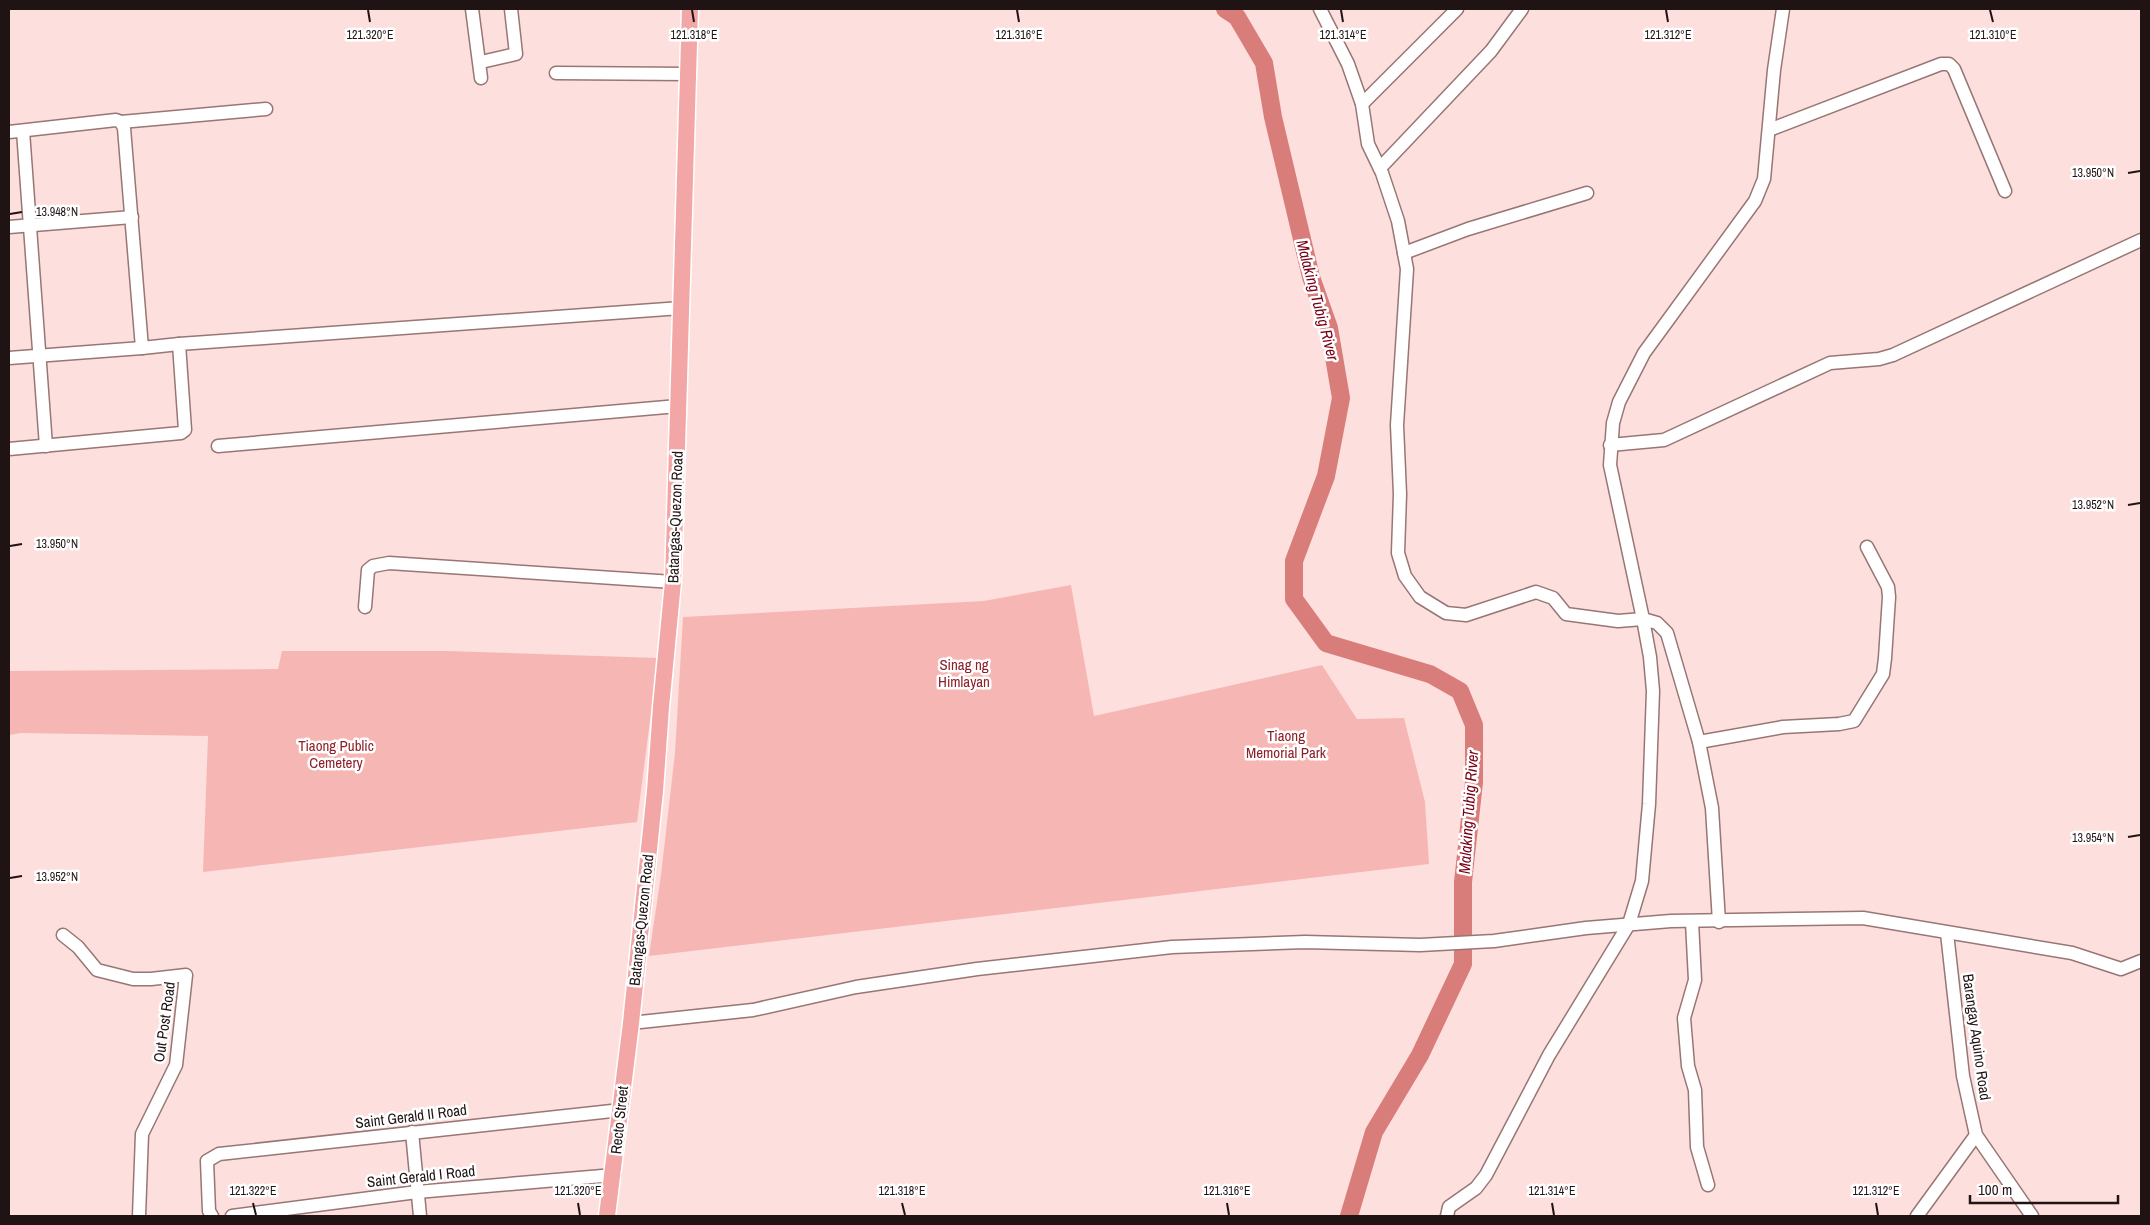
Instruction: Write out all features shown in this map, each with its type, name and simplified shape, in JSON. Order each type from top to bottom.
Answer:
[{"type":"main road","name":"Batangas-Quezon Road","points":[[631,1024],[655,791],[673,582],[690,9]]},
{"type":"main road","name":"Recto Street","points":[[607,1216],[614,1175],[631,1024]]},
{"type":"street","points":[[472,9],[481,62],[481,78]]},
{"type":"street","points":[[481,62],[516,54],[511,9]]},
{"type":"street","points":[[1320,9],[1348,64],[1362,104],[1368,144],[1380,168],[1398,221],[1407,269],[1397,425],[1400,494],[1398,553],[1405,576],[1420,597],[1446,613],[1466,615],[1536,592],[1554,598],[1566,614],[1618,621],[1643,619],[1657,624],[1667,633],[1699,742],[1712,808],[1718,922]]},
{"type":"street","points":[[1362,104],[1457,9]]},
{"type":"street","points":[[1380,168],[1491,51],[1522,9]]},
{"type":"street","points":[[1447,1216],[1449,1207],[1476,1188],[1486,1175],[1549,1055],[1629,924],[1642,882],[1649,804],[1652,691],[1650,657],[1613,487],[1610,445],[1619,402],[1644,353],[1755,201],[1764,180],[1783,9]]},
{"type":"street","points":[[1769,130],[1882,85],[1941,64],[1949,64],[1954,69],[2005,191]]},
{"type":"street","points":[[556,73],[689,74]]},
{"type":"street","points":[[9,132],[116,120],[121,122],[266,109]]},
{"type":"street","points":[[121,122],[124,128],[142,348]]},
{"type":"street","points":[[23,131],[46,446]]},
{"type":"street","points":[[1404,253],[1468,229],[1587,193]]},
{"type":"street","points":[[9,227],[132,217]]},
{"type":"street","points":[[1610,445],[1664,440],[1830,363],[1879,359],[1894,355],[2141,240]]},
{"type":"street","points":[[9,358],[681,308]]},
{"type":"street","points":[[9,449],[181,433],[185,430],[179,344]]},
{"type":"street","points":[[218,446],[678,406]]},
{"type":"street","points":[[1699,742],[1784,727],[1839,724],[1854,721],[1883,674],[1885,658],[1888,587],[1867,547]]},
{"type":"street","points":[[365,608],[368,570],[379,564],[673,582]]},
{"type":"street","points":[[631,1024],[753,1010],[856,987],[977,969],[1172,947],[1305,942],[1420,945],[1494,941],[1629,924],[1863,918],[2072,952],[2121,969],[2141,961]]},
{"type":"street","points":[[1692,922],[1695,980],[1684,1018],[1688,1066],[1695,1090],[1697,1147],[1708,1185]]},
{"type":"street","name":"Barangay Aquino Road","points":[[1947,933],[1963,1076],[1976,1135],[2032,1216]]},
{"type":"street","name":"Out Post Road","points":[[63,935],[78,947],[97,970],[133,978],[152,979],[186,975],[176,1065],[142,1134],[139,1216]]},
{"type":"street","name":"Saint Gerald II Road","points":[[211,1213],[207,1161],[219,1154],[621,1110]]},
{"type":"street","points":[[412,1132],[420,1216]]},
{"type":"street","points":[[1917,1216],[1976,1135]]},
{"type":"street","name":"Saint Gerald I Road","points":[[232,1216],[417,1192],[614,1175]]},
{"type":"green space","points":[[1071,585],[1094,716],[1322,665],[1357,719],[1404,718],[1425,802],[1429,864],[649,956],[661,875],[675,753],[683,617],[984,601]]},
{"type":"green space","name":"Tiaong Public Cemetery","points":[[282,651],[447,651],[658,658],[637,822],[203,872],[208,736],[21,733],[9,735],[9,671],[278,669]]},
{"type":"waterway","name":"Malaking Tubig River","points":[[1225,9],[1237,17],[1264,63],[1273,117],[1311,277],[1329,328],[1341,398],[1326,476],[1294,561],[1294,599],[1326,643],[1430,674],[1460,691],[1474,725],[1474,782],[1463,882],[1463,964],[1420,1055],[1374,1132],[1349,1216]]},
{"type":"park label","name":"Sinag ng Himlayan","points":[[964,672]]},
{"type":"park label","name":"Tiaong Memorial Park","points":[[1286,744]]}]
